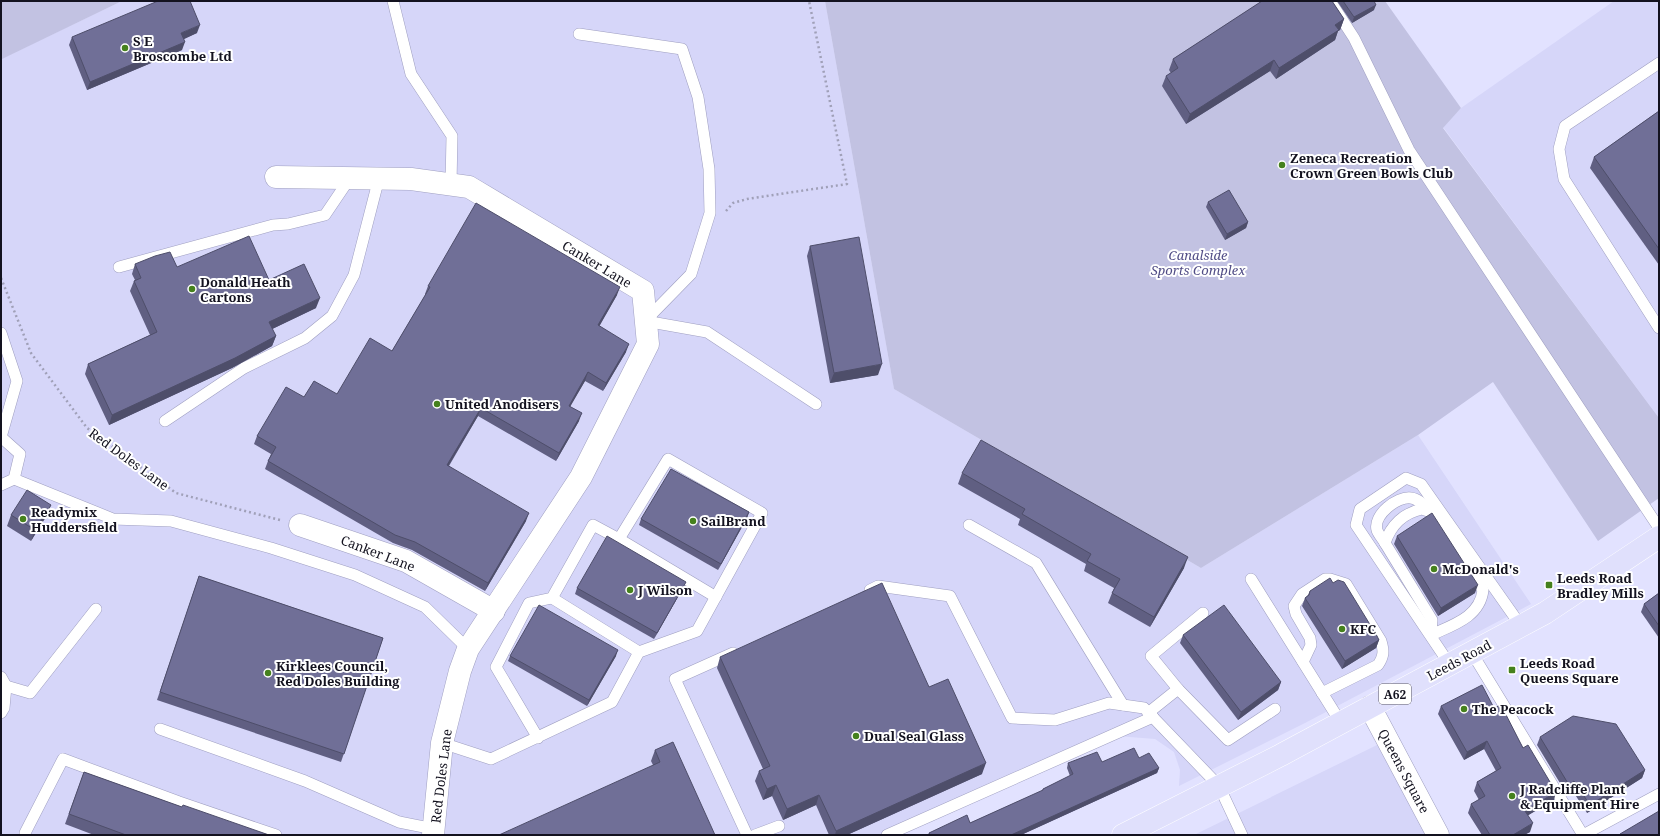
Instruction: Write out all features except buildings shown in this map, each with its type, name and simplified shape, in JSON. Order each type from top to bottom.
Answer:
[{"type":"main road","name":"Leeds Road","points":[[1123,835],[1341,723],[1545,614],[1659,537]]},
{"type":"street","name":"Canker Lane","points":[[276,177],[411,179],[469,187],[643,291],[648,344],[581,477],[468,649],[460,671]]},
{"type":"street","name":"Canker Lane","points":[[300,525],[406,561],[494,611]]},
{"type":"street","name":"Red Doles Lane","points":[[433,832],[442,743],[460,671]]},
{"type":"street","name":"Queens Square","points":[[1370,707],[1438,835]]},
{"type":"lane","points":[[393,1],[411,74],[452,136],[451,184]]},
{"type":"lane","points":[[1330,1],[1354,38],[1409,150],[1659,528]]},
{"type":"lane","points":[[579,34],[682,49],[698,97],[709,169],[710,213],[691,274],[646,321]]},
{"type":"lane","points":[[1659,63],[1565,126],[1559,149],[1564,179],[1659,328]]},
{"type":"lane","points":[[119,267],[273,225],[288,224],[325,215],[350,178]]},
{"type":"lane","points":[[165,421],[244,368],[305,338],[332,316],[354,275],[379,178]]},
{"type":"lane","points":[[646,321],[707,332],[816,404]]},
{"type":"lane","points":[[1,333],[17,381],[1,437],[20,454],[14,479]]},
{"type":"lane","points":[[442,743],[491,759],[612,702],[640,652],[697,631],[762,513],[668,459],[619,539]]},
{"type":"lane","points":[[1450,664],[1356,525],[1360,509],[1406,478],[1421,484],[1521,626]]},
{"type":"lane","points":[[1,485],[14,479],[113,519],[171,521],[271,548],[355,575],[425,607],[468,649]]},
{"type":"lane","points":[[1431,635],[1432,620],[1377,531],[1376,520],[1382,512],[1403,498],[1412,498],[1422,503],[1431,512],[1483,590],[1502,599]]},
{"type":"lane","points":[[1385,543],[1389,532],[1395,524],[1416,511],[1422,509],[1431,512]]},
{"type":"lane","points":[[552,598],[593,525],[716,597]]},
{"type":"lane","points":[[969,525],[1036,563],[1123,705]]},
{"type":"lane","points":[[1251,579],[1341,723]]},
{"type":"lane","points":[[1303,662],[1311,645],[1310,638],[1296,614],[1294,606],[1302,594],[1324,579],[1330,579],[1346,584],[1381,641],[1384,649],[1382,658],[1378,664],[1322,693]]},
{"type":"lane","points":[[863,593],[878,586],[950,596],[1012,718],[1055,720],[1109,703],[1144,708],[1219,786],[1242,835]]},
{"type":"lane","points":[[1431,635],[1476,611],[1482,601],[1483,590]]},
{"type":"lane","points":[[538,738],[496,667],[529,603],[552,598],[640,652]]},
{"type":"lane","points":[[1,713],[4,708],[4,681],[30,693],[96,609]]},
{"type":"lane","points":[[1203,614],[1151,656],[1178,688],[1228,740],[1274,710]]},
{"type":"lane","points":[[740,649],[675,679],[747,835]]},
{"type":"lane","points":[[1472,653],[1583,835],[1659,794]]},
{"type":"lane","points":[[887,835],[1150,715],[1178,688]]},
{"type":"lane","points":[[160,729],[305,782],[399,822],[433,832]]},
{"type":"lane","points":[[26,833],[63,760],[276,835]]},
{"type":"lane","points":[[754,835],[779,826]]},
{"type":"path","points":[[724,213],[733,203],[747,199],[847,184],[810,1]]},
{"type":"path","name":"Red Doles Lane","points":[[1,278],[32,353],[86,428],[176,493],[300,525]]},
{"type":"shaded area","points":[[122,1],[825,1],[894,389],[1201,568],[1418,435],[1531,604],[1305,723],[1179,786],[1180,770],[1174,752],[1155,739],[1117,736],[884,835],[1,835],[1,59]]},
{"type":"shaded area","points":[[1614,1],[1659,1],[1659,418],[1443,127],[1461,108]]},
{"type":"shaded area","points":[[1377,745],[1427,835],[1194,835]]},
{"type":"green space","points":[[1,1],[122,1],[2,59],[1,64]]},
{"type":"green space","name":"Canalside Sports Complex","points":[[825,1],[1385,1],[1461,108],[1443,128],[1659,418],[1659,498],[1598,541],[1493,382],[1418,435],[1201,568],[894,389]]},
{"type":"place","name":"S E Broscombe Ltd","points":[[125,48]]},
{"type":"place","name":"Zeneca Recreation Crown Green Bowls Club","points":[[1282,165]]},
{"type":"place","name":"Donald Heath Cartons","points":[[192,289]]},
{"type":"place","name":"United Anodisers","points":[[437,404]]},
{"type":"place","name":"Readymix Huddersfield","points":[[23,519]]},
{"type":"place","name":"SailBrand","points":[[693,521]]},
{"type":"place","name":"McDonald's","points":[[1434,569]]},
{"type":"place","name":"Leeds Road Bradley Mills","points":[[1549,585]]},
{"type":"place","name":"J Wilson","points":[[630,590]]},
{"type":"place","name":"KFC","points":[[1342,629]]},
{"type":"place","name":"Leeds Road Queens Square","points":[[1512,670]]},
{"type":"place","name":"Kirklees Council, Red Doles Building","points":[[268,673]]},
{"type":"place","name":"The Peacock","points":[[1464,709]]},
{"type":"place","name":"Dual Seal Glass","points":[[856,736]]},
{"type":"place","name":"J Radcliffe Plant & Equipment Hire","points":[[1512,796]]}]
